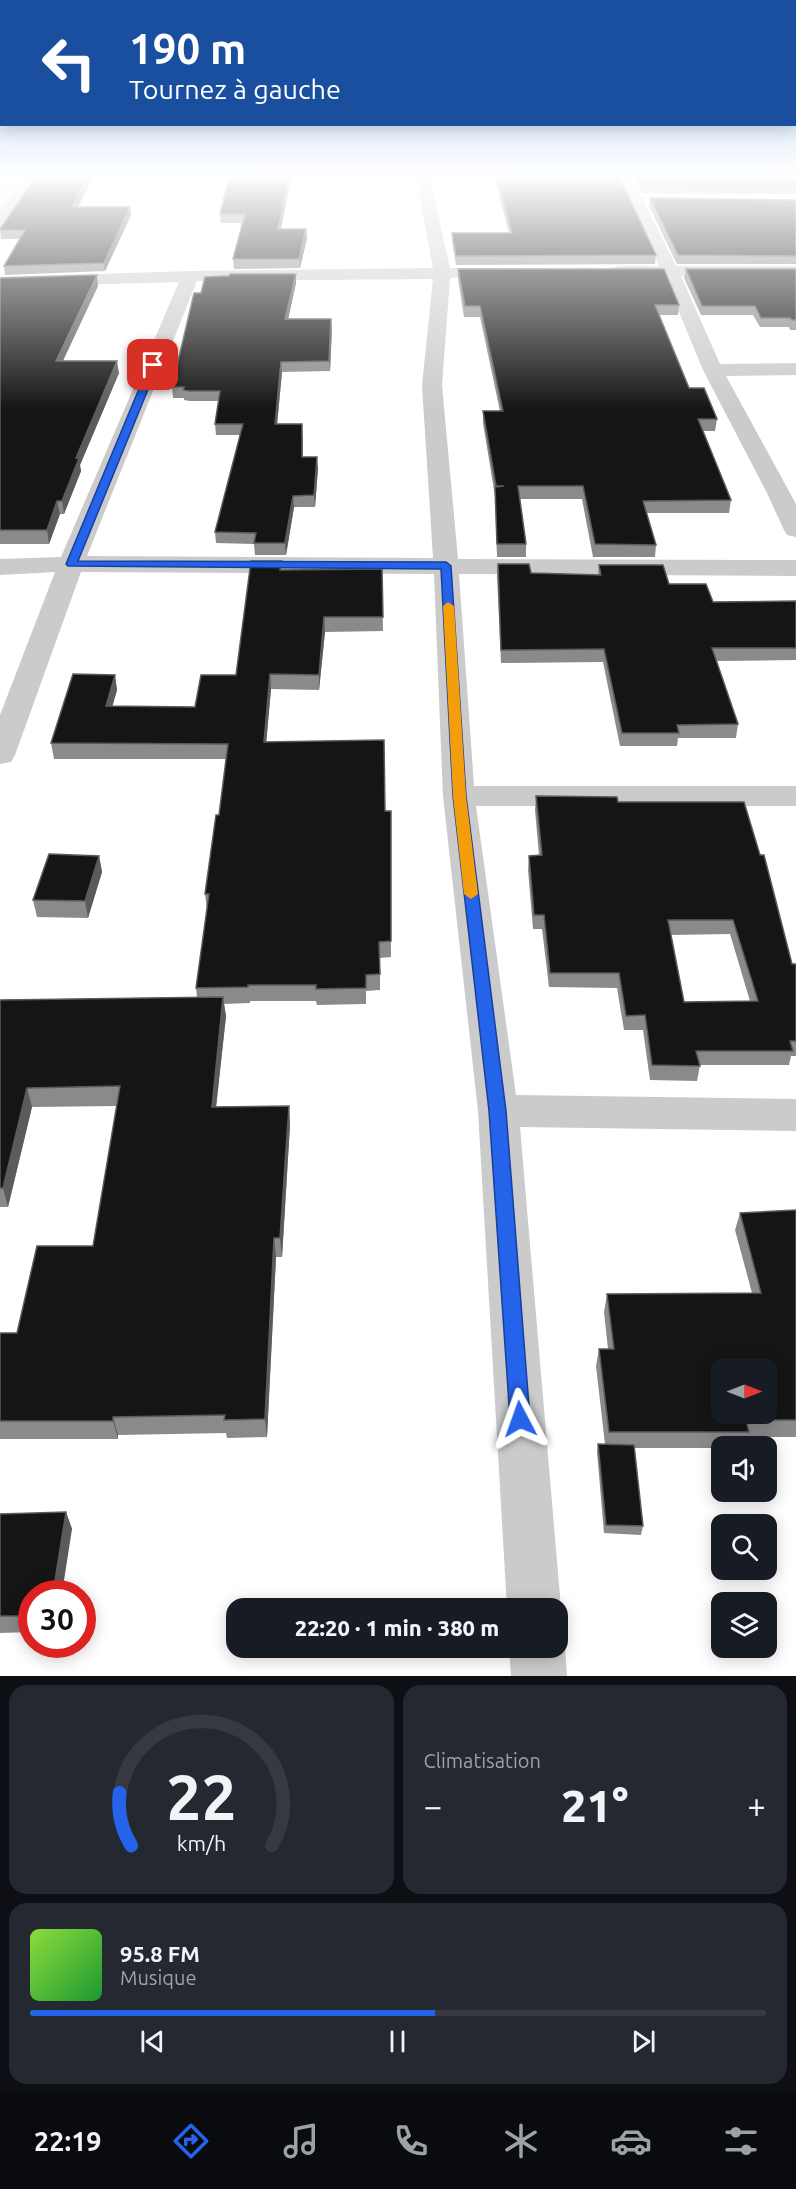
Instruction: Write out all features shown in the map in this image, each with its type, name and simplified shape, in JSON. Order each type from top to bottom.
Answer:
[{"type":"street","points":[[438,252],[442,272],[432,385],[446,566],[459,796],[498,1111],[533,1598]]},
{"type":"street","points":[[661,252],[713,370],[778,491],[796,530]]},
{"type":"street","points":[[598,271],[796,271]]},
{"type":"street","points":[[0,282],[190,276],[382,276],[478,272]]},
{"type":"street","points":[[0,755],[71,564],[190,276]]},
{"type":"street","points":[[713,370],[796,369]]},
{"type":"street","points":[[0,567],[71,564],[796,567]]},
{"type":"street","points":[[459,796],[796,796]]},
{"type":"street","points":[[498,1111],[796,1115]]},
{"type":"street","points":[[538,1658],[539,1676]]},
{"type":"building","points":[[12,252],[109,252],[104,263],[4,266]]},
{"type":"building","points":[[235,252],[301,252],[299,259],[233,259]]},
{"type":"building","points":[[455,252],[655,252],[656,255],[456,256]]},
{"type":"building","points":[[677,252],[796,252],[796,256],[678,255]]},
{"type":"building","points":[[458,269],[664,269],[679,305],[655,305],[689,388],[704,388],[717,419],[698,419],[731,500],[643,501],[656,545],[595,544],[583,486],[518,486],[526,544],[497,544],[495,487],[504,486],[496,486],[483,411],[503,411],[480,306],[465,306]]},
{"type":"building","points":[[686,269],[796,269],[796,320],[761,318],[755,306],[702,306]]},
{"type":"building","points":[[230,274],[296,274],[285,319],[331,319],[329,361],[281,362],[275,424],[302,424],[302,457],[317,457],[314,495],[293,496],[285,543],[254,543],[256,533],[215,532],[243,424],[215,424],[220,391],[189,391],[183,390],[184,387],[172,387],[194,293],[201,293],[205,277],[229,276]]},
{"type":"building","points":[[97,275],[56,361],[117,361],[76,458],[79,458],[62,501],[57,501],[47,530],[0,530],[0,278]]},
{"type":"building","points":[[251,561],[282,561],[280,570],[382,569],[383,617],[324,617],[319,675],[270,674],[264,742],[384,740],[385,811],[391,811],[391,941],[379,942],[380,974],[366,975],[366,988],[316,989],[316,985],[248,985],[248,987],[196,988],[209,894],[205,894],[216,815],[219,815],[228,744],[51,743],[73,674],[115,675],[106,706],[195,707],[201,675],[236,675]]},
{"type":"building","points":[[498,564],[529,564],[531,573],[601,575],[599,565],[663,565],[669,584],[706,584],[713,602],[796,601],[796,648],[712,648],[738,724],[677,725],[679,733],[622,733],[604,649],[501,650]]},
{"type":"building","points":[[536,796],[617,797],[618,802],[744,802],[760,855],[764,855],[792,964],[796,964],[796,1041],[790,1041],[793,1051],[696,1051],[700,1066],[652,1065],[645,1015],[626,1016],[619,973],[550,973],[544,915],[534,915],[529,856],[542,855]],"holes":[[[668,920],[733,920],[758,1001],[684,1002]]]},
{"type":"building","points":[[49,854],[99,856],[85,901],[33,900]]},
{"type":"building","points":[[223,997],[212,1107],[289,1106],[280,1238],[274,1238],[265,1419],[224,1420],[225,1415],[113,1417],[113,1421],[0,1421],[0,1333],[17,1333],[37,1246],[93,1246],[120,1086],[27,1088],[3,1188],[0,1188],[0,1000]]},
{"type":"building","points":[[796,1210],[796,1420],[777,1420],[777,1358],[711,1358],[711,1424],[747,1424],[749,1432],[609,1432],[599,1349],[614,1349],[607,1294],[761,1293],[740,1213]]},
{"type":"building","points":[[598,1444],[634,1445],[643,1526],[606,1525]]},
{"type":"building","points":[[66,1512],[55,1580],[18,1580],[18,1616],[0,1616],[0,1514]]},
{"type":"slow traffic","points":[[448,606],[459,796],[471,894]]},
{"type":"route","points":[[153,365],[71,564],[446,566],[459,796],[498,1111],[520,1419]]}]
